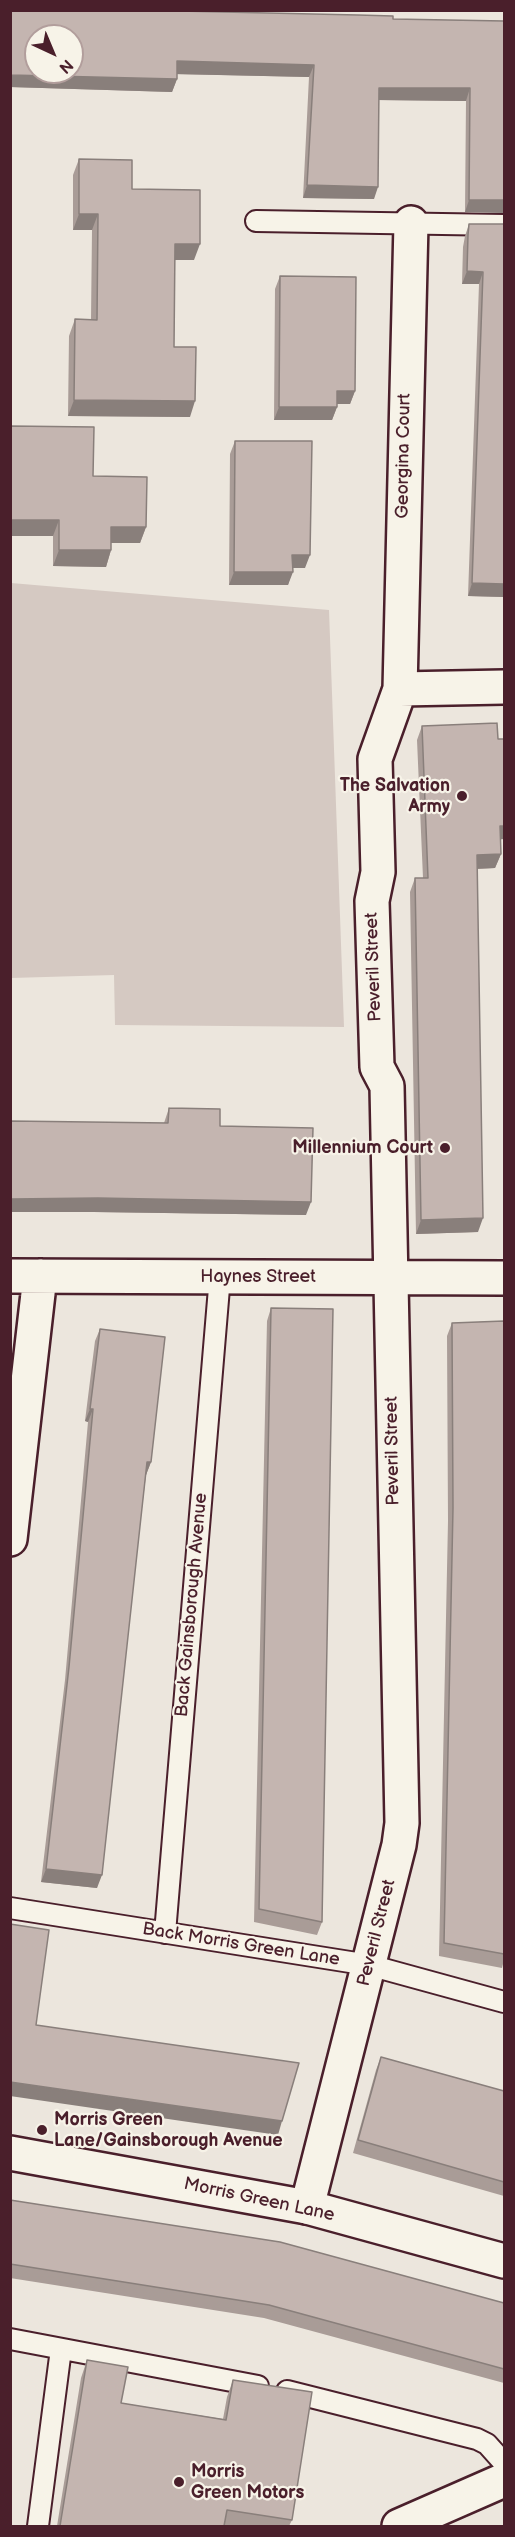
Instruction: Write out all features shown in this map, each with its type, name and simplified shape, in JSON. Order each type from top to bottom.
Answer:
[{"type":"street","name":"Georgina Court","points":[[400,689],[411,223]]},
{"type":"street","points":[[400,689],[504,687]]},
{"type":"street","name":"Peveril Street","points":[[307,2207],[399,1845],[402,1823],[389,1277],[387,1086],[377,1066],[372,902],[378,872],[375,759],[400,689]]},
{"type":"street","points":[[10,1539],[25,1276]]},
{"type":"street","name":"Haynes Street","points":[[25,1276],[504,1278]]},
{"type":"street","name":"Morris Green Lane","points":[[10,2153],[307,2207],[504,2261]]},
{"type":"street","points":[[399,2526],[504,2480]]},
{"type":"lane","points":[[256,220],[504,225]]},
{"type":"lane","name":"Back Gainsborough Avenue","points":[[165,1933],[220,1276]]},
{"type":"lane","name":"Back Morris Green Lane","points":[[10,1908],[369,1965],[504,2002]]},
{"type":"lane","points":[[10,2339],[300,2394],[477,2439],[487,2444],[504,2463]]},
{"type":"lane","points":[[38,2526],[61,2349]]},
{"type":"shaded area","points":[[11,583],[329,610],[344,1027],[115,1025],[114,975],[11,978]]},
{"type":"building","points":[[10,10],[358,15],[393,16],[393,19],[504,21],[504,200],[469,200],[470,88],[379,88],[378,187],[307,185],[314,65],[177,61],[177,79],[84,77],[84,24],[24,24],[24,75],[10,75]]},
{"type":"building","points":[[79,159],[132,160],[132,189],[200,190],[200,244],[175,244],[174,347],[196,347],[195,401],[74,400],[75,319],[97,320],[98,214],[79,214]]},
{"type":"building","points":[[469,224],[504,224],[504,584],[472,583],[483,272],[467,271]]},
{"type":"building","points":[[280,276],[356,277],[355,391],[337,391],[337,407],[279,407]]},
{"type":"building","points":[[10,426],[94,427],[93,476],[147,477],[146,527],[111,527],[111,550],[59,550],[59,520],[10,520]]},
{"type":"building","points":[[235,441],[312,441],[310,555],[292,555],[293,572],[234,572]]},
{"type":"building","points":[[497,723],[498,739],[504,739],[504,826],[500,826],[501,854],[477,855],[483,1218],[421,1220],[415,878],[428,878],[422,726]]},
{"type":"building","points":[[169,1108],[220,1109],[220,1126],[313,1128],[311,1202],[98,1198],[10,1199],[10,1121],[168,1123]]},
{"type":"building","points":[[271,1308],[333,1309],[322,1922],[259,1909]]},
{"type":"building","points":[[504,1321],[504,1954],[444,1943],[453,1508],[452,1323]]},
{"type":"building","points":[[100,1329],[165,1337],[151,1462],[147,1462],[102,1875],[46,1869],[69,1667],[93,1409],[90,1409]]},
{"type":"building","points":[[10,1924],[49,1930],[36,2025],[299,2063],[282,2121],[10,2082]]},
{"type":"building","points":[[381,2057],[504,2091],[504,2182],[358,2140]]},
{"type":"building","points":[[10,2200],[280,2242],[504,2303],[504,2369],[269,2305],[10,2264]]},
{"type":"building","name":"Morris Green Motors","points":[[87,2360],[128,2367],[121,2403],[226,2420],[233,2380],[312,2392],[292,2520],[227,2510],[224,2526],[60,2526]]},
{"type":"place","name":"The Salvation Army","points":[[462,796]]},
{"type":"place","name":"Millennium Court","points":[[445,1148]]},
{"type":"place","name":"Morris Green Lane/Gainsborough Avenue","points":[[42,2130]]},
{"type":"place","name":"Morris Green Motors","points":[[179,2482]]}]
